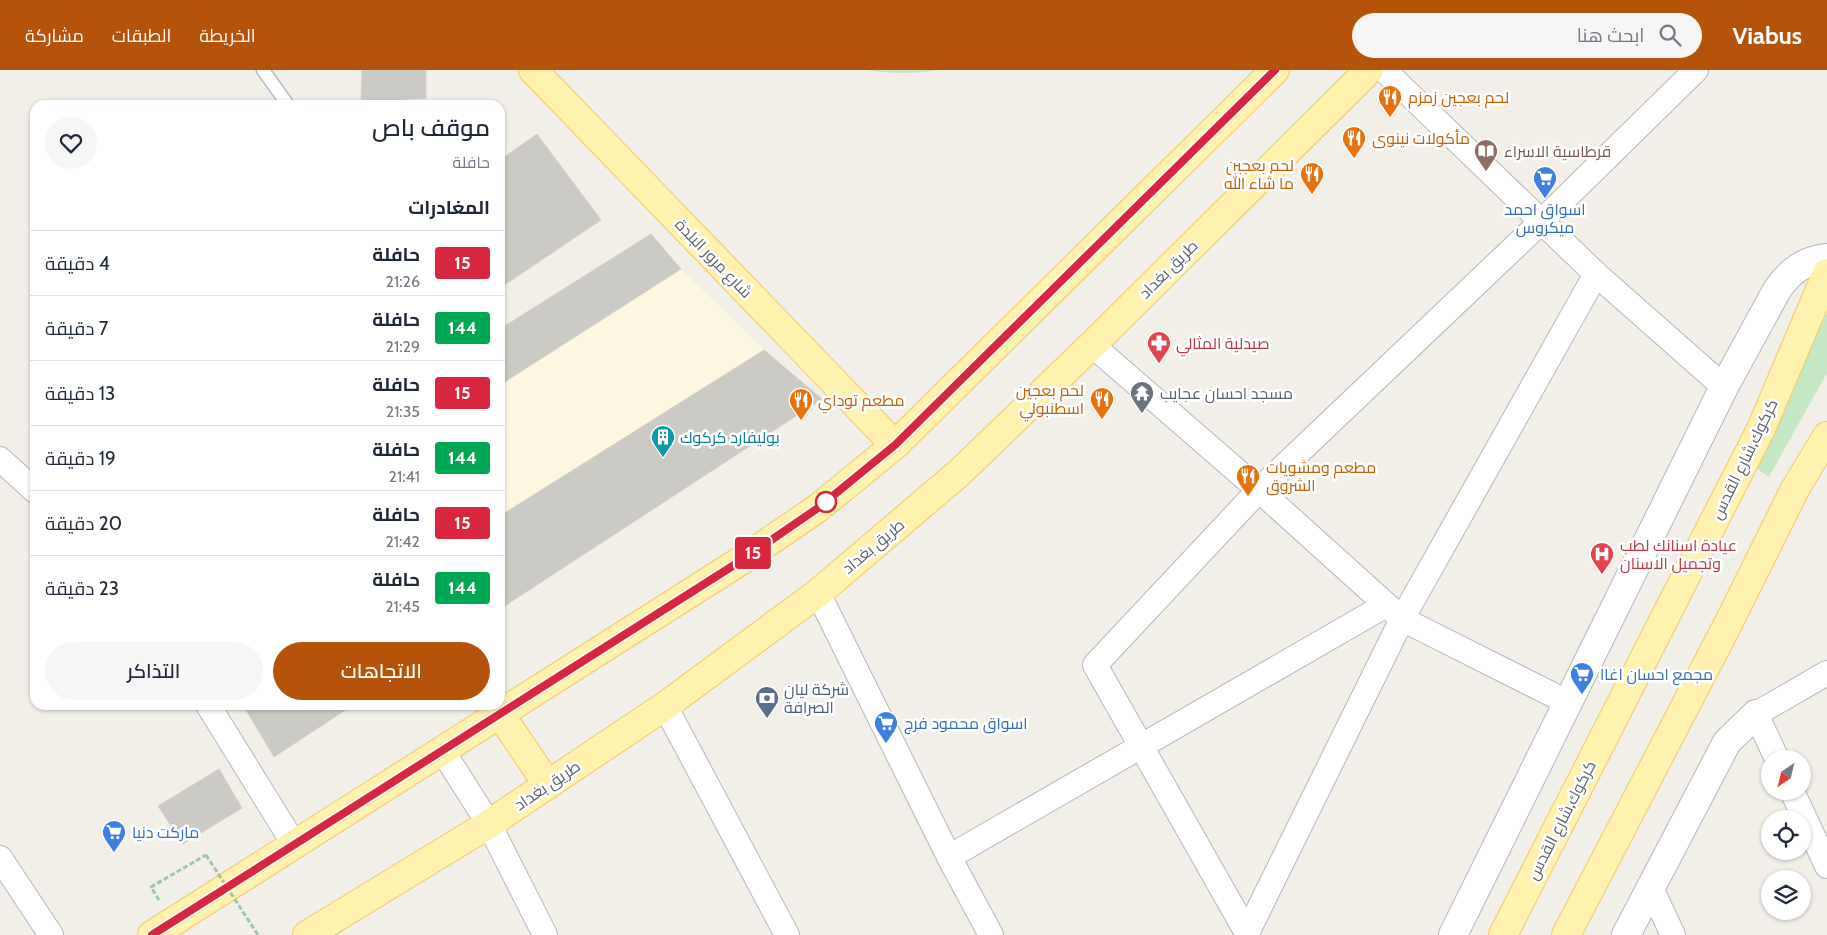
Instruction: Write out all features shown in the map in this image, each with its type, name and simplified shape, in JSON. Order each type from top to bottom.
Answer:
[{"type":"main road","name":"شارع مرور البلدة","points":[[533,70],[895,445]]},
{"type":"main road","points":[[152,935],[742,560],[818,508],[895,445],[1275,70]]},
{"type":"main road","name":"طريق بغداد","points":[[307,935],[489,824],[548,785],[665,706],[818,593],[959,473],[1092,345],[1369,70]]},
{"type":"main road","name":"كركوك,شارع القدس","points":[[1503,935],[1761,429],[1827,273]]},
{"type":"main road","points":[[1566,935],[1728,624],[1795,489],[1827,436]]},
{"type":"main road","points":[[1795,489],[1827,466]]},
{"type":"main road","points":[[500,714],[548,785]]},
{"type":"street","points":[[1384,70],[1596,274],[1724,387]]},
{"type":"street","points":[[1246,934],[1096,665],[1259,490],[1542,221],[1696,70]]},
{"type":"street","points":[[1453,935],[1724,387],[1776,290],[1784,279],[1806,262],[1827,258]]},
{"type":"street","points":[[1246,934],[1394,612],[1596,274]]},
{"type":"street","points":[[1092,345],[1259,490],[1394,612],[1567,702]]},
{"type":"street","points":[[0,460],[30,487]]},
{"type":"street","points":[[818,593],[949,857],[991,935]]},
{"type":"street","points":[[949,857],[1142,745],[1394,612]]},
{"type":"street","points":[[1626,935],[1727,742],[1756,714],[1827,673]]},
{"type":"street","points":[[665,706],[787,935]]},
{"type":"street","points":[[211,710],[294,844]]},
{"type":"street","points":[[1756,714],[1773,750]]},
{"type":"street","points":[[442,750],[489,824],[545,935]]},
{"type":"street","points":[[1796,800],[1827,866]]},
{"type":"street","points":[[0,858],[51,935]]},
{"type":"street","points":[[1651,888],[1661,935]]},
{"type":"street","points":[[1651,888],[1673,935]]},
{"type":"lane","points":[[263,70],[284,100]]},
{"type":"path","points":[[151,887],[206,855],[258,935]]},
{"type":"shaded area","points":[[681,269],[764,350],[505,513],[505,382]]},
{"type":"green space","points":[[866,70],[939,70],[902,73]]},
{"type":"green space","points":[[1827,313],[1827,373],[1769,477],[1753,466]]},
{"type":"building","points":[[362,70],[426,70],[426,98],[361,99]]},
{"type":"building","points":[[537,134],[601,220],[505,285],[505,156]]},
{"type":"building","points":[[651,234],[681,269],[505,382],[505,326]]},
{"type":"building","name":"بوليفارد كركوك","points":[[764,350],[822,399],[505,606],[505,513]]},
{"type":"building","points":[[246,710],[345,710],[274,757]]},
{"type":"building","points":[[219,769],[242,808],[183,844],[158,806]]},
{"type":"bus line","name":"15","points":[[152,935],[742,560],[818,508],[895,445],[1275,70]]},
{"type":"place","name":"لحم بعجين زمزم","points":[[1390,118]]},
{"type":"place","name":"مأكولات نينوى","points":[[1354,159]]},
{"type":"place","name":"قرطاسية الاسراء","points":[[1486,172]]},
{"type":"place","name":"لحم بعجين ما شاء الله","points":[[1312,195]]},
{"type":"place","name":"اسواق احمد ميكروس","points":[[1545,199]]},
{"type":"place","name":"صيدلية المثالي","points":[[1159,364]]},
{"type":"place","name":"مسجد احسان عجايب","points":[[1142,414]]},
{"type":"place","name":"لحم بعجين اسطنبولي","points":[[1102,420]]},
{"type":"place","name":"مطعم توداي","points":[[801,421]]},
{"type":"place","name":"بوليفارد كركوك","points":[[663,458]]},
{"type":"place","name":"مطعم ومشويات الشروق","points":[[1248,497]]},
{"type":"place","name":"عيادة اسنانك لطب وتجميل الاسنان","points":[[1602,575]]},
{"type":"place","name":"مجمع احسان اغاا","points":[[1582,695]]},
{"type":"place","name":"شركة ليان الصرافة","points":[[767,719]]},
{"type":"place","name":"اسواق محمود فرج","points":[[886,744]]},
{"type":"place","name":"ماركت دنيا","points":[[114,853]]}]
